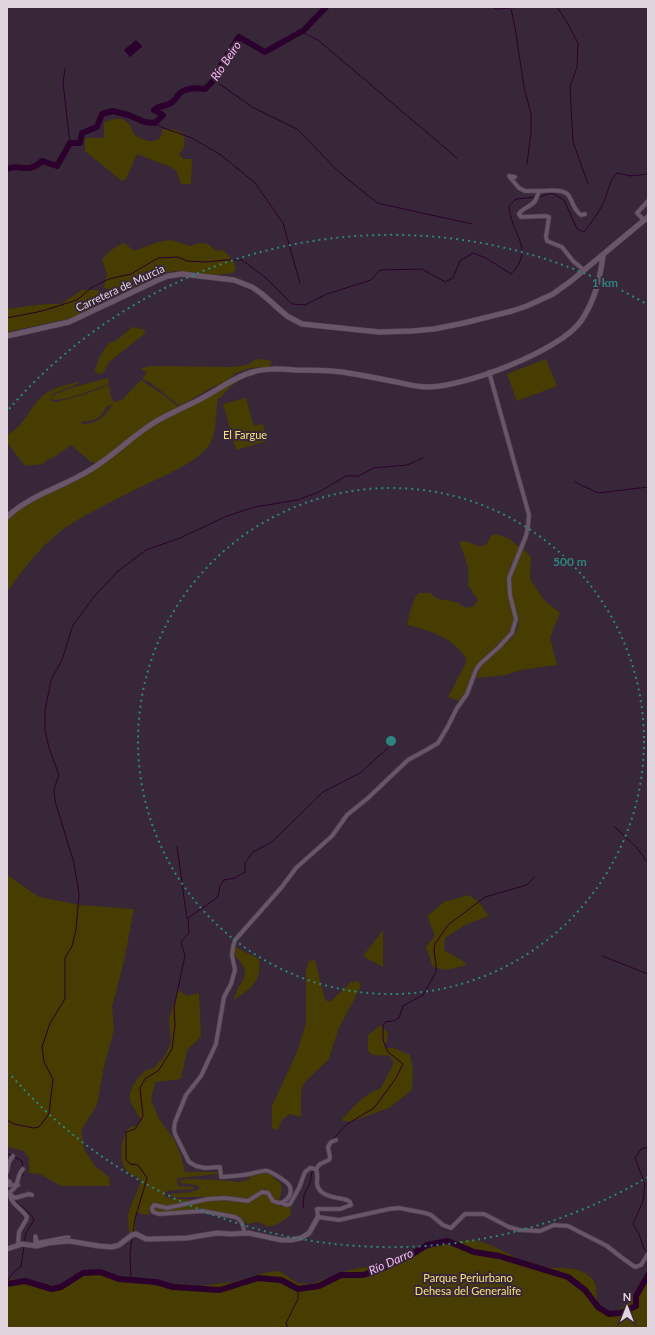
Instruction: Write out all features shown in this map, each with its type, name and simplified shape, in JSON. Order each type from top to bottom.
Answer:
[{"type":"main road","points":[[584,270],[646,218]]},
{"type":"main road","points":[[7,516],[24,502],[91,470],[153,423],[195,403],[238,378],[253,372],[272,369],[342,372],[426,387],[444,386],[526,359],[565,338],[580,323],[592,303],[597,291],[603,255]]},
{"type":"main road","name":"Carretera de Murcia","points":[[7,336],[69,322],[158,280],[168,276],[182,274],[225,278],[242,282],[262,294],[287,316],[302,324],[363,331],[396,332],[434,329],[512,311],[540,300],[562,288],[584,270]]},
{"type":"street","points":[[515,177],[509,176],[519,188],[525,191],[556,191],[566,193],[569,196],[575,210],[581,215],[585,214]]},
{"type":"street","points":[[539,191],[535,201],[529,207],[521,211],[519,214],[520,216],[545,216],[549,218],[546,237],[547,241],[562,247],[584,270]]},
{"type":"street","points":[[646,218],[637,213],[648,201]]},
{"type":"street","points":[[282,1203],[288,1198],[290,1188],[287,1183],[270,1172],[258,1171],[250,1174],[221,1177],[220,1167],[206,1168],[196,1166],[188,1162],[175,1134],[175,1122],[186,1095],[201,1076],[216,1044],[224,997],[231,984],[235,970],[232,955],[236,940],[281,888],[296,868],[332,836],[354,809],[368,798],[408,760],[438,743],[457,708],[467,694],[476,670],[480,664],[512,633],[516,619],[510,595],[509,578],[526,536],[529,515],[489,372]]},
{"type":"street","points":[[244,1233],[243,1223],[235,1217],[206,1212],[159,1214],[153,1212],[152,1208],[156,1205],[167,1208],[204,1199],[221,1198],[248,1201],[262,1192],[268,1193],[274,1202],[286,1205],[290,1204],[299,1188],[305,1172],[310,1168],[316,1168],[320,1164],[329,1160],[330,1157],[328,1147],[331,1142],[336,1140]]},
{"type":"street","points":[[7,1172],[9,1162],[13,1156]]},
{"type":"street","points":[[7,1249],[20,1244],[35,1246],[69,1241],[112,1247],[119,1245],[134,1234],[146,1238],[188,1238],[217,1233],[253,1233],[281,1240],[301,1238],[310,1233],[318,1217],[317,1209],[340,1209],[351,1205],[347,1200],[320,1191],[316,1168]]},
{"type":"street","points":[[9,1194],[18,1185],[19,1173],[23,1169]]},
{"type":"street","points":[[7,1180],[10,1182],[7,1185],[18,1185]]},
{"type":"street","points":[[9,1194],[15,1198],[29,1194],[32,1195]]},
{"type":"street","points":[[9,1194],[17,1208],[24,1212],[27,1217],[19,1232],[20,1244]]},
{"type":"street","points":[[318,1217],[344,1220],[399,1208],[425,1213],[443,1225],[451,1228],[465,1214],[479,1213],[489,1216],[509,1228],[519,1230],[540,1231],[554,1225],[568,1226],[607,1246],[635,1267],[641,1265],[647,1255]]},
{"type":"street","points":[[35,1246],[35,1236],[36,1242],[43,1242],[60,1237],[69,1237]]},
{"type":"green space","points":[[114,119],[123,119],[130,125],[134,135],[148,141],[154,141],[161,137],[163,129],[173,129],[183,133],[184,144],[183,149],[179,154],[183,159],[192,159],[191,184],[181,184],[176,170],[167,165],[137,154],[126,179],[122,181],[85,151],[85,138],[104,138],[104,122]]},
{"type":"green space","points":[[171,240],[190,246],[199,243],[208,244],[216,251],[223,250],[234,262],[236,269],[233,273],[216,275],[175,271],[162,274],[125,292],[114,294],[104,287],[107,274],[102,260],[112,250],[124,243],[134,251],[158,242]]},
{"type":"green space","points":[[82,290],[98,290],[106,299],[85,312],[71,318],[7,332],[7,309],[44,304],[61,304]]},
{"type":"green space","points":[[132,327],[146,330],[143,335],[109,362],[104,372],[99,374],[95,372],[100,356],[108,344],[117,340]]},
{"type":"green space","points":[[260,359],[272,361],[270,364],[271,367],[250,368],[236,373],[226,381],[180,406],[151,383],[142,379],[147,372],[141,369],[151,366],[234,367],[247,365]]},
{"type":"green space","points":[[546,359],[557,386],[517,401],[507,374]]},
{"type":"green space","points":[[246,376],[230,387],[221,397],[218,398],[216,424],[213,437],[211,443],[202,453],[195,459],[179,468],[74,522],[54,536],[21,572],[7,592],[7,519],[35,498],[80,479],[150,427]]},
{"type":"green space","points":[[108,378],[109,384],[82,394],[54,400],[51,398],[53,395],[74,387]]},
{"type":"green space","points":[[141,380],[180,408],[95,465],[94,462],[91,462],[71,445],[43,464],[25,466],[7,442],[7,435],[19,426],[42,396],[64,385],[81,381],[73,386],[52,394],[51,399],[53,402],[83,395],[109,385],[111,398],[114,402],[123,399]],"holes":[[[113,404],[104,416],[92,423],[82,424],[81,422],[99,417],[107,407]]]},
{"type":"green space","name":"El Fargue","points":[[246,398],[254,426],[263,424],[267,441],[236,450],[223,404]]},
{"type":"green space","points":[[496,534],[510,539],[520,548],[510,567],[507,586],[514,621],[507,636],[480,661],[467,689],[459,701],[448,697],[465,665],[466,658],[454,645],[440,636],[407,625],[412,604],[419,593],[430,593],[438,599],[456,602],[466,608],[474,606],[478,600],[468,585],[468,569],[460,544],[461,541],[464,541],[478,546],[486,545],[491,536]]},
{"type":"green space","points":[[523,549],[531,557],[530,579],[544,600],[560,613],[550,637],[557,665],[521,670],[506,675],[476,678],[483,663],[512,638],[517,629],[519,620],[512,596],[511,578]]},
{"type":"green space","points":[[7,875],[39,897],[80,905],[134,909],[124,961],[112,1007],[114,1029],[103,1071],[97,1105],[81,1130],[84,1149],[95,1166],[109,1177],[110,1186],[61,1186],[40,1174],[29,1173],[29,1158],[24,1151],[8,1147],[7,1149]]},
{"type":"green space","points":[[468,895],[478,901],[489,916],[467,924],[445,938],[444,950],[466,963],[464,966],[444,970],[433,967],[426,947],[435,936],[427,916],[444,902]]},
{"type":"green space","points":[[383,930],[383,967],[363,956]]},
{"type":"green space","points":[[235,947],[259,959],[259,974],[254,984],[246,992],[234,1000],[245,974],[241,963],[235,956]]},
{"type":"green space","points":[[315,960],[325,1000],[330,1002],[351,982],[358,981],[361,986],[338,1030],[329,1059],[305,1082],[301,1091],[301,1117],[289,1114],[281,1121],[278,1130],[272,1128],[272,1106],[297,1052],[306,1023],[306,970],[309,961]]},
{"type":"green space","points":[[178,990],[186,996],[199,993],[201,1037],[187,1050],[181,1079],[155,1082],[151,1100],[159,1119],[174,1139],[181,1156],[185,1172],[217,1172],[217,1174],[178,1178],[178,1186],[194,1187],[194,1189],[168,1191],[165,1192],[165,1196],[167,1198],[196,1200],[166,1206],[151,1203],[148,1215],[136,1214],[135,1232],[129,1234],[128,1216],[141,1182],[138,1177],[126,1170],[121,1156],[123,1141],[128,1128],[138,1125],[141,1120],[130,1101],[130,1092],[137,1079],[146,1070],[154,1068],[164,1057],[171,1043],[169,1019]]},
{"type":"green space","points":[[381,1025],[388,1033],[385,1048],[394,1048],[410,1055],[413,1069],[412,1090],[389,1108],[350,1122],[342,1120],[360,1101],[369,1094],[381,1088],[394,1063],[390,1056],[373,1055],[368,1051],[368,1035]]},
{"type":"green space","points":[[258,1173],[270,1174],[281,1184],[282,1190],[279,1201],[273,1198],[267,1190],[262,1189],[249,1198],[241,1199],[229,1197],[174,1197],[168,1195],[189,1193],[199,1189],[199,1186],[196,1185],[180,1183],[180,1181],[184,1179],[240,1182],[250,1179],[250,1175]]},
{"type":"green space","points":[[264,1193],[276,1205],[290,1207],[291,1214],[280,1223],[273,1226],[266,1226],[262,1223],[248,1224],[237,1216],[207,1210],[161,1212],[154,1210],[155,1208],[165,1210],[207,1200],[246,1203],[251,1202],[256,1196]]},
{"type":"green space","name":"Parque Periurbano Dehesa del Generalife","points":[[469,1240],[487,1244],[520,1260],[537,1266],[549,1268],[568,1268],[585,1273],[594,1281],[598,1306],[603,1313],[608,1313],[621,1308],[648,1274],[648,1328],[7,1328],[7,1280],[18,1279],[55,1286],[62,1285],[83,1274],[97,1273],[185,1286],[199,1286],[234,1282],[276,1271],[281,1272],[297,1283],[312,1284],[346,1271],[389,1262],[447,1243]]},
{"type":"shaded area","points":[[136,40],[142,47],[130,57],[124,50]]},
{"type":"waterway","name":"Río Beiro","points":[[7,169],[16,167],[28,168],[37,165],[42,161],[57,166],[70,143],[80,143],[82,133],[97,127],[102,114],[113,111],[145,122],[155,123],[163,115],[154,110],[156,108],[167,105],[181,92],[187,89],[205,89],[218,76],[222,63],[239,37],[265,52],[304,30],[326,7]]},
{"type":"waterway","points":[[492,7],[497,9],[522,7]]},
{"type":"waterway","points":[[557,7],[578,43],[577,67],[570,87],[573,142],[588,184]]},
{"type":"waterway","points":[[511,9],[524,87],[531,114],[531,132],[527,164]]},
{"type":"waterway","points":[[302,32],[318,40],[457,158]]},
{"type":"waterway","points":[[65,69],[63,83],[70,143]]},
{"type":"waterway","points":[[214,80],[252,107],[297,129],[338,171],[377,203],[472,224]]},
{"type":"waterway","points":[[155,123],[161,127],[192,138],[221,155],[255,183],[283,223],[300,283]]},
{"type":"waterway","points":[[539,197],[552,193],[564,200],[577,229],[584,232],[601,208],[611,182],[617,173],[631,176],[648,174]]},
{"type":"waterway","points":[[7,318],[42,311],[77,300],[91,288],[109,279],[131,274],[158,258],[178,257],[187,261],[206,262],[242,260],[266,278],[292,304],[305,305],[327,294],[371,280],[380,270],[422,269],[445,282],[453,278],[460,261],[473,253],[486,258],[511,274],[518,265],[522,248],[510,215],[509,206],[516,199],[536,197]]},
{"type":"waterway","points":[[7,1120],[14,1124],[34,1128],[39,1127],[49,1114],[53,1079],[44,1062],[42,1047],[50,1023],[65,999],[65,958],[72,946],[76,930],[79,894],[74,863],[55,801],[54,789],[59,775],[49,748],[45,730],[45,711],[51,680],[62,660],[73,625],[93,598],[117,572],[146,550],[180,538],[227,516],[255,507],[297,500],[319,492],[346,476],[359,476],[373,468],[407,465],[423,458]]},
{"type":"waterway","points":[[575,482],[598,493],[648,487]]},
{"type":"waterway","points":[[133,1233],[135,1219],[147,1178],[138,1165],[130,1164],[126,1159],[126,1132],[135,1129],[143,1116],[140,1088],[145,1079],[159,1070],[172,1049],[175,1025],[174,1007],[185,956],[181,942],[189,933],[188,918],[218,897],[220,886],[224,880],[235,878],[245,872],[245,863],[253,852],[272,842],[323,792],[360,773],[389,747]]},
{"type":"waterway","points":[[615,827],[637,848],[648,863]]},
{"type":"waterway","points":[[177,847],[187,918]]},
{"type":"waterway","points":[[332,1140],[347,1124],[374,1108],[396,1078],[403,1064],[388,1052],[383,1040],[383,1026],[385,1022],[393,1021],[399,1018],[403,1006],[423,995],[436,972],[434,950],[435,944],[448,925],[485,897],[527,885],[534,877]]},
{"type":"waterway","points":[[602,956],[648,974]]},
{"type":"waterway","points":[[648,1147],[641,1149],[635,1158],[645,1184],[643,1201],[633,1224],[639,1234],[644,1249],[648,1252]]},
{"type":"waterway","points":[[7,1154],[12,1155]]},
{"type":"waterway","points":[[15,1157],[22,1161],[23,1167]]},
{"type":"waterway","points":[[303,1208],[304,1195],[314,1170]]},
{"type":"waterway","points":[[20,1178],[23,1173]]},
{"type":"waterway","points":[[14,1199],[30,1214],[34,1220],[26,1233],[24,1242]]},
{"type":"waterway","points":[[131,1280],[130,1253],[132,1238]]},
{"type":"waterway","name":"Río Darro","points":[[7,1284],[25,1281],[52,1289],[61,1287],[83,1273],[100,1272],[119,1279],[156,1282],[173,1287],[220,1290],[258,1278],[281,1280],[298,1289],[319,1286],[341,1275],[363,1275],[381,1269],[411,1255],[427,1245],[448,1241],[474,1252],[499,1256],[568,1277],[585,1290],[598,1307],[609,1314],[620,1313],[636,1306],[636,1296],[648,1275]]},
{"type":"waterway","points":[[7,1282],[11,1275],[21,1266],[24,1246]]},
{"type":"waterway","points":[[288,1328],[286,1323],[298,1299],[298,1289]]}]
